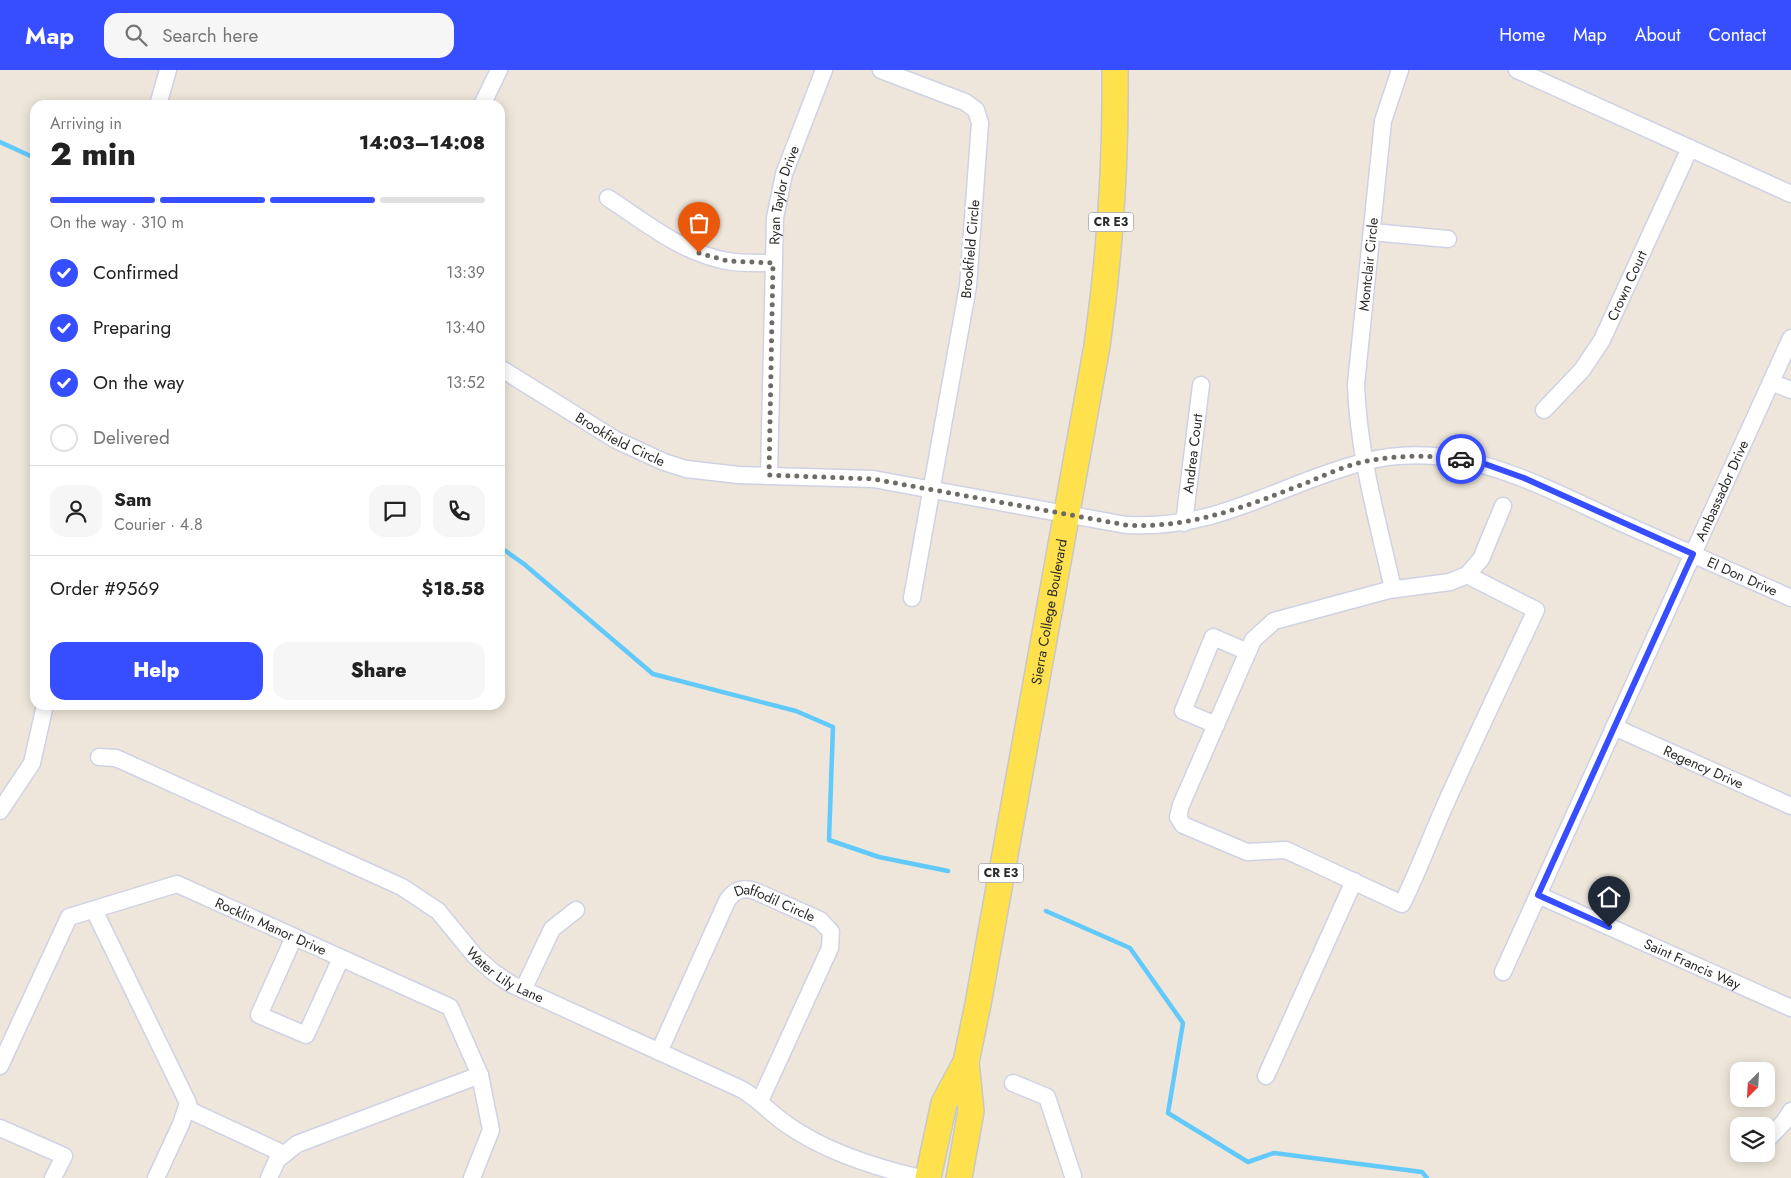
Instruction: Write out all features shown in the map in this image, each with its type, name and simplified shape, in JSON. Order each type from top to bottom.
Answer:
[{"type":"main road","name":"Sierra College Boulevard","points":[[959,1178],[971,1111],[966,1062],[1097,346],[1110,249],[1115,161],[1116,70]]},
{"type":"main road","name":"Sierra College Boulevard","points":[[928,1178],[944,1103],[966,1062]]},
{"type":"street","points":[[159,100],[168,70]]},
{"type":"street","points":[[484,100],[499,70]]},
{"type":"street","name":"Ryan Taylor Drive","points":[[769,475],[775,218],[784,174],[824,70]]},
{"type":"street","name":"Brookfield Circle","points":[[881,70],[965,102],[976,110],[980,123],[968,286],[932,489]]},
{"type":"street","name":"Montclair Circle","points":[[1393,589],[1358,423],[1356,384],[1383,121],[1400,70]]},
{"type":"street","points":[[1517,70],[1791,194]]},
{"type":"street","name":"Crown Court","points":[[1544,410],[1582,370],[1602,340],[1690,148]]},
{"type":"street","points":[[608,198],[673,240],[699,253],[728,261],[773,263]]},
{"type":"street","points":[[1372,232],[1448,240]]},
{"type":"street","name":"Ambassador Drive","points":[[1504,972],[1791,338]]},
{"type":"street","name":"Brookfield Circle","points":[[505,371],[616,440],[664,462],[707,472],[873,479],[1065,514]]},
{"type":"street","points":[[1771,382],[1791,390]]},
{"type":"street","name":"Andrea Court","points":[[1184,522],[1201,385]]},
{"type":"street","name":"El Don Drive","points":[[1065,514],[1126,525],[1145,526],[1184,522],[1238,509],[1365,461],[1405,456],[1468,460],[1524,478],[1791,598]]},
{"type":"street","points":[[912,598],[932,489]]},
{"type":"street","points":[[1467,576],[1536,610],[1469,752],[1433,831],[1422,864],[1402,904],[1286,850],[1248,852],[1183,824],[1178,817],[1181,805],[1253,640],[1274,621],[1393,589],[1450,582],[1467,576],[1481,559],[1503,506]]},
{"type":"street","points":[[1216,725],[1183,711],[1214,637],[1248,652]]},
{"type":"street","points":[[0,811],[32,763],[44,710]]},
{"type":"street","name":"Regency Drive","points":[[1614,727],[1791,806]]},
{"type":"street","name":"Water Lily Lane","points":[[98,757],[116,758],[408,890],[438,911],[484,965],[502,979],[740,1088],[760,1101],[788,1126],[813,1139],[855,1158],[921,1178]]},
{"type":"street","points":[[1266,1076],[1354,881]]},
{"type":"street","name":"Rocklin Manor Drive","points":[[0,1066],[69,917],[177,884],[450,1007],[480,1075],[491,1130],[472,1178]]},
{"type":"street","name":"Daffodil Circle","points":[[659,1052],[727,901],[734,892],[744,889],[755,890],[820,920],[831,932],[830,948],[760,1101]]},
{"type":"street","name":"Saint Francis Way","points":[[1538,895],[1791,1008]]},
{"type":"street","points":[[94,910],[188,1103],[156,1178]]},
{"type":"street","points":[[523,990],[552,929],[576,910]]},
{"type":"street","points":[[294,936],[259,1015],[306,1035],[341,958]]},
{"type":"street","points":[[269,1178],[278,1160],[297,1144],[480,1075]]},
{"type":"street","points":[[1013,1082],[1047,1097],[1073,1177]]},
{"type":"street","points":[[187,1109],[284,1154]]},
{"type":"street","points":[[1775,1133],[1791,1111]]},
{"type":"street","points":[[0,1128],[64,1156],[53,1178]]},
{"type":"waterway","points":[[0,142],[30,156]]},
{"type":"waterway","points":[[505,551],[524,564],[653,674],[796,711],[833,727],[829,840],[879,857],[948,871]]},
{"type":"waterway","points":[[1046,911],[1130,948],[1183,1023],[1168,1113],[1248,1162],[1274,1153],[1422,1172],[1427,1178]]},
{"type":"way so far","points":[[699,253],[713,258],[742,263],[773,263],[769,475],[873,479],[1126,525],[1145,526],[1202,520],[1220,515],[1365,461],[1405,456],[1461,459]]},
{"type":"route","points":[[1461,459],[1485,464],[1524,478],[1693,554],[1538,895],[1609,927]]}]
